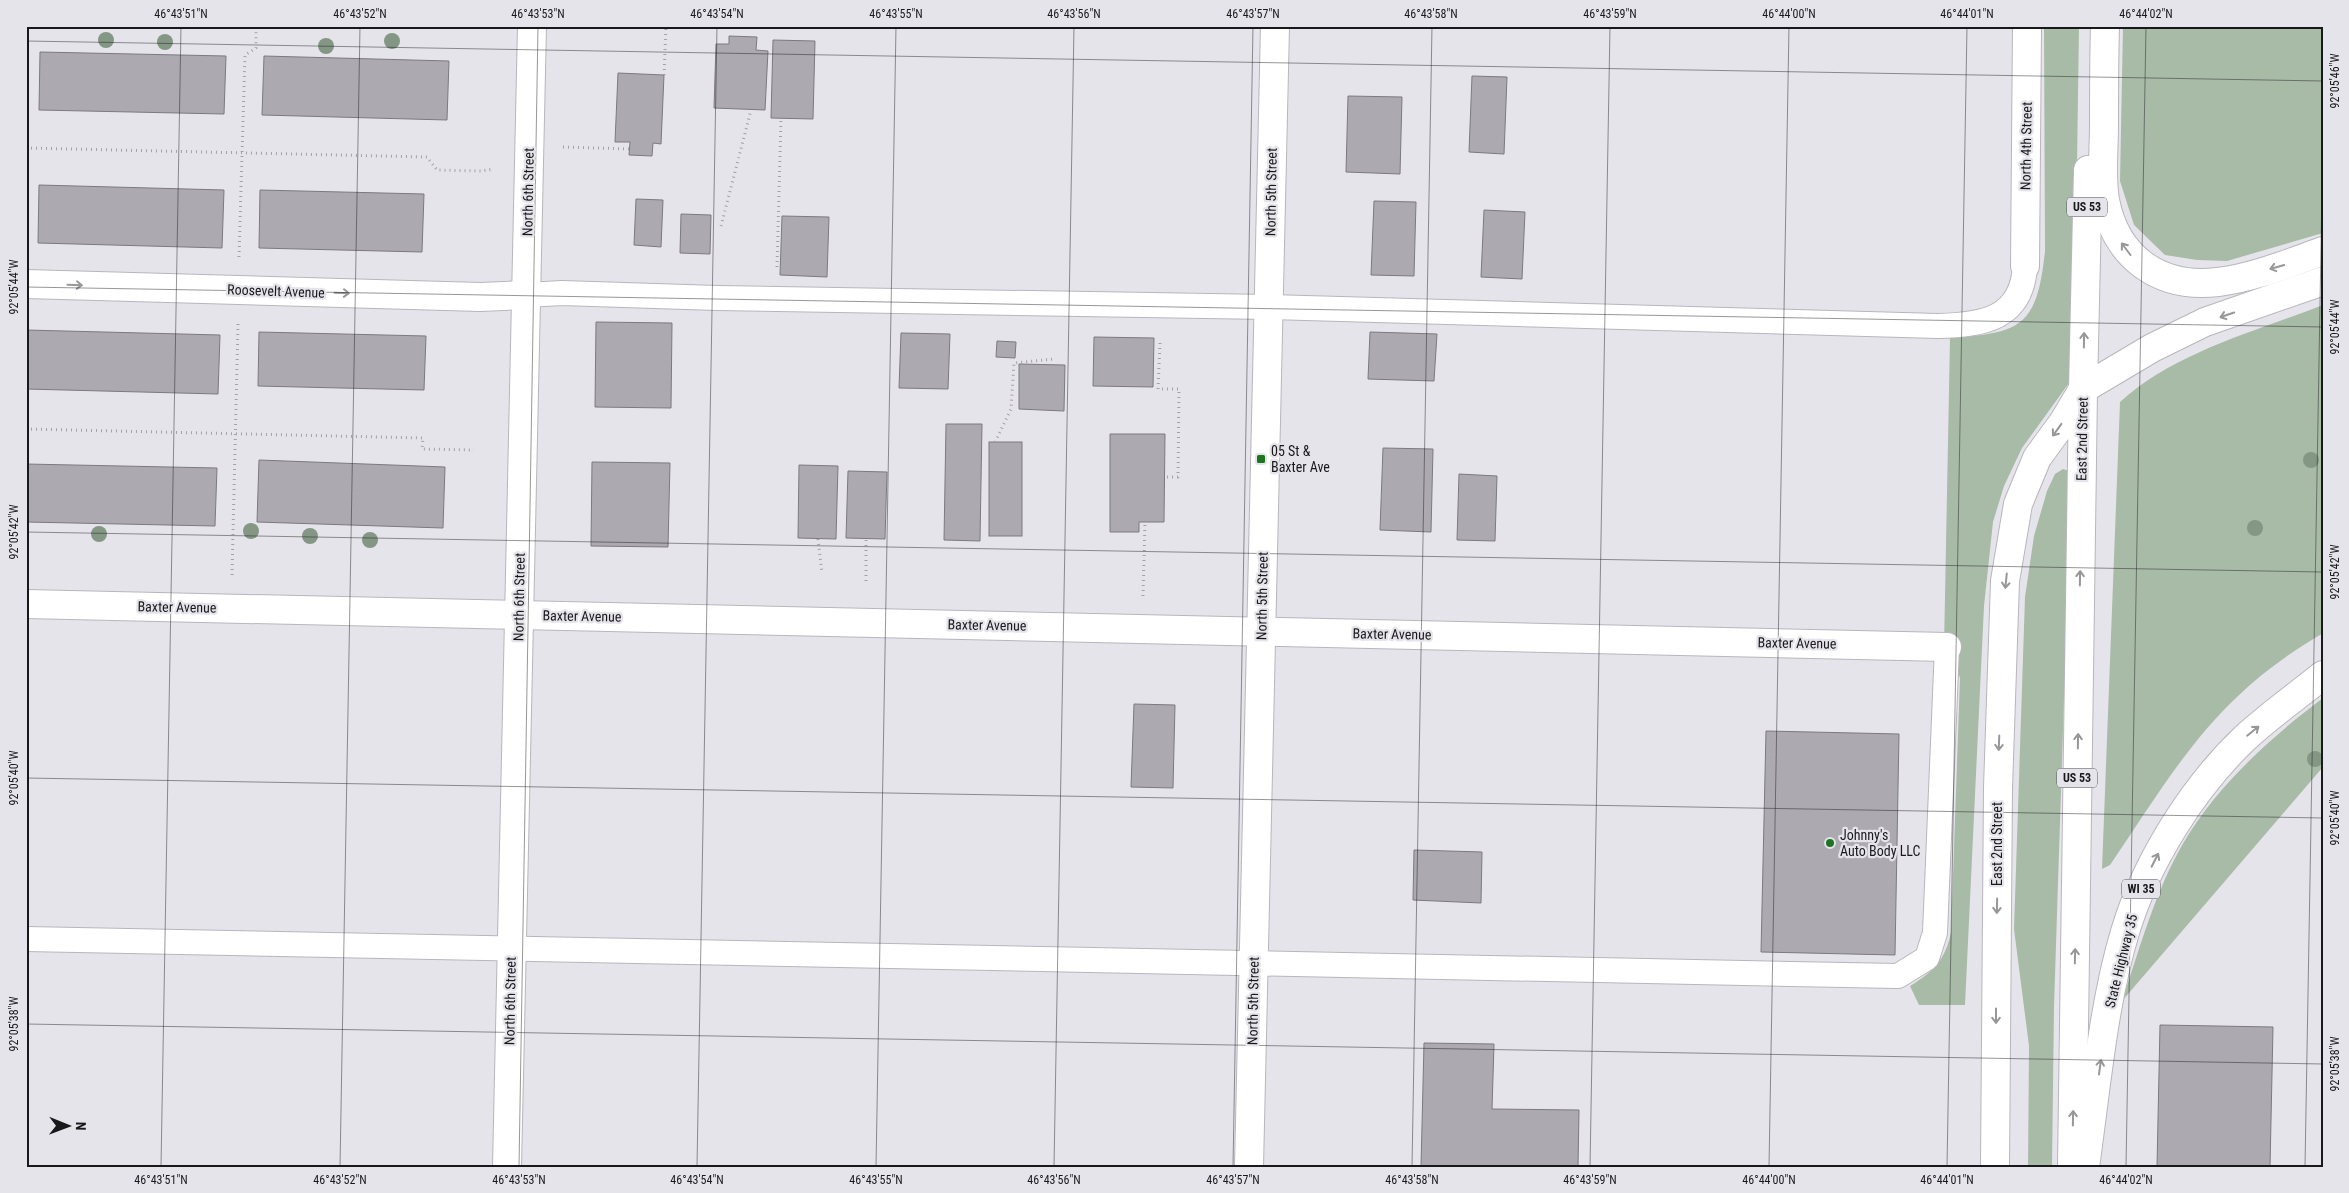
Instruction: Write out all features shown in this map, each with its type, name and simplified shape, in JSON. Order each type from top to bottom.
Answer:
[{"type":"main road","name":"North 6th Street","points":[[506,1167],[532,26]]},
{"type":"main road","name":"North 5th Street","points":[[1249,1167],[1275,26]]},
{"type":"main road","name":"North 4th Street","points":[[2025,266],[2027,26]]},
{"type":"main road","name":"US 53","points":[[2083,389],[2093,26]]},
{"type":"main road","points":[[2105,26],[2105,199],[2117,236],[2132,257],[2164,276],[2192,282],[2206,282],[2234,279],[2283,266],[2323,251]]},
{"type":"main road","name":"US 53","points":[[2083,389],[2152,348],[2205,322],[2323,281]]},
{"type":"main road","name":"Roosevelt Avenue","points":[[26,284],[480,298],[526,295]]},
{"type":"main road","name":"East 2nd Street","points":[[1995,1167],[1998,788],[2005,581],[2018,504],[2037,458],[2064,421],[2083,389]]},
{"type":"main road","name":"East 2nd Street","points":[[2072,1167],[2083,389]]},
{"type":"main road","name":"Baxter Avenue","points":[[26,604],[1948,647]]},
{"type":"main road","name":"State Highway 35","points":[[2085,1167],[2111,990],[2125,932],[2140,891],[2164,843],[2217,768],[2246,737],[2323,675]]},
{"type":"lane","points":[[526,295],[562,293],[776,299],[1269,307],[1958,326],[1998,316],[2011,306],[2024,282],[2025,266]]},
{"type":"lane","points":[[26,939],[1898,976],[1927,958],[1935,933],[1948,647]]},
{"type":"path","points":[[664,75],[666,26]]},
{"type":"path","points":[[721,226],[751,110]]},
{"type":"path","points":[[776,299],[781,118]]},
{"type":"path","points":[[26,148],[427,157],[437,170],[481,171],[529,155],[630,149]]},
{"type":"path","points":[[1160,343],[1158,389],[1179,389],[1178,477],[1164,476]]},
{"type":"path","points":[[995,442],[1011,409],[1014,363],[1054,359]]},
{"type":"path","points":[[26,429],[423,438],[422,448],[474,450]]},
{"type":"path","points":[[1142,629],[1145,522]]},
{"type":"path","points":[[818,538],[822,573]]},
{"type":"path","points":[[866,538],[866,580]]},
{"type":"green space","points":[[2044,26],[2079,26],[2074,376],[2022,448],[2004,486],[1993,522],[1984,606],[1965,1005],[1919,1005],[1910,986],[1937,964],[1946,950],[1951,932],[1960,678],[1950,653],[1944,648],[1950,338],[1994,333],[2010,328],[2021,321],[2030,310],[2037,296],[2045,251]]},
{"type":"green space","points":[[2123,26],[2323,26],[2323,233],[2227,261],[2197,260],[2165,255],[2134,225],[2120,181]]},
{"type":"green space","points":[[2323,305],[2323,633],[2267,671],[2218,716],[2169,778],[2110,865],[2102,869],[2120,402],[2142,385],[2190,356],[2243,334]]},
{"type":"green space","points":[[2063,469],[2069,471],[2071,483],[2054,1007],[2052,1167],[2028,1167],[2029,1046],[2014,929],[2025,597],[2034,536],[2047,491],[2055,474]]},
{"type":"green space","points":[[2323,698],[2323,767],[2122,1001],[2156,900],[2174,861],[2197,822],[2246,764],[2284,729]]},
{"type":"building","points":[[729,36],[757,37],[756,50],[768,51],[765,110],[714,108],[716,44],[729,44]]},
{"type":"building","points":[[773,40],[815,41],[813,119],[771,118]]},
{"type":"building","points":[[40,52],[226,56],[224,114],[39,110]]},
{"type":"building","points":[[264,56],[449,61],[447,120],[262,115]]},
{"type":"building","points":[[618,73],[664,75],[661,144],[653,143],[652,156],[629,155],[630,142],[615,142]]},
{"type":"building","points":[[1472,76],[1507,77],[1504,154],[1469,152]]},
{"type":"building","points":[[1348,96],[1402,97],[1400,174],[1346,172]]},
{"type":"building","points":[[39,185],[224,190],[222,248],[38,243]]},
{"type":"building","points":[[260,190],[424,194],[422,252],[259,248]]},
{"type":"building","points":[[636,199],[663,200],[661,247],[634,245]]},
{"type":"building","points":[[1374,201],[1416,202],[1414,276],[1371,275]]},
{"type":"building","points":[[1484,210],[1525,212],[1522,279],[1481,277]]},
{"type":"building","points":[[681,214],[711,215],[710,254],[680,253]]},
{"type":"building","points":[[782,216],[829,217],[827,277],[780,275]]},
{"type":"building","points":[[596,322],[672,323],[671,408],[595,407]]},
{"type":"building","points":[[26,330],[220,335],[218,394],[26,389]]},
{"type":"building","points":[[259,332],[426,336],[424,390],[258,386]]},
{"type":"building","points":[[1370,332],[1437,334],[1434,381],[1368,379]]},
{"type":"building","points":[[901,333],[950,334],[948,389],[899,388]]},
{"type":"building","points":[[1094,337],[1154,338],[1153,387],[1093,386]]},
{"type":"building","points":[[997,341],[1016,342],[1015,358],[996,357]]},
{"type":"building","points":[[1019,364],[1065,365],[1064,411],[1019,409]]},
{"type":"building","points":[[946,424],[982,424],[980,541],[944,540]]},
{"type":"building","points":[[1110,434],[1165,434],[1164,522],[1139,522],[1139,532],[1110,532]]},
{"type":"building","points":[[989,442],[1022,442],[1022,536],[989,536]]},
{"type":"building","points":[[1383,448],[1433,449],[1431,532],[1380,530]]},
{"type":"building","points":[[259,460],[445,467],[443,528],[257,522]]},
{"type":"building","points":[[592,462],[670,463],[668,547],[591,546]]},
{"type":"building","points":[[26,464],[217,468],[215,526],[26,522]]},
{"type":"building","points":[[799,465],[838,466],[836,539],[798,538]]},
{"type":"building","points":[[848,471],[887,472],[885,539],[846,538]]},
{"type":"building","points":[[1459,474],[1497,476],[1495,541],[1457,540]]},
{"type":"building","points":[[1134,704],[1175,705],[1173,788],[1131,787]]},
{"type":"building","name":"Johnny's Auto Body LLC","points":[[1766,731],[1899,734],[1895,955],[1761,952]]},
{"type":"building","points":[[1414,850],[1482,852],[1481,903],[1413,900]]},
{"type":"building","points":[[2160,1025],[2273,1027],[2270,1167],[2157,1167]]},
{"type":"building","points":[[1424,1043],[1494,1044],[1492,1109],[1579,1110],[1578,1167],[1421,1167]]},
{"type":"place","name":"05 St & Baxter Ave","points":[[1261,459]]},
{"type":"place","name":"Johnny's Auto Body LLC","points":[[1830,843]]}]
